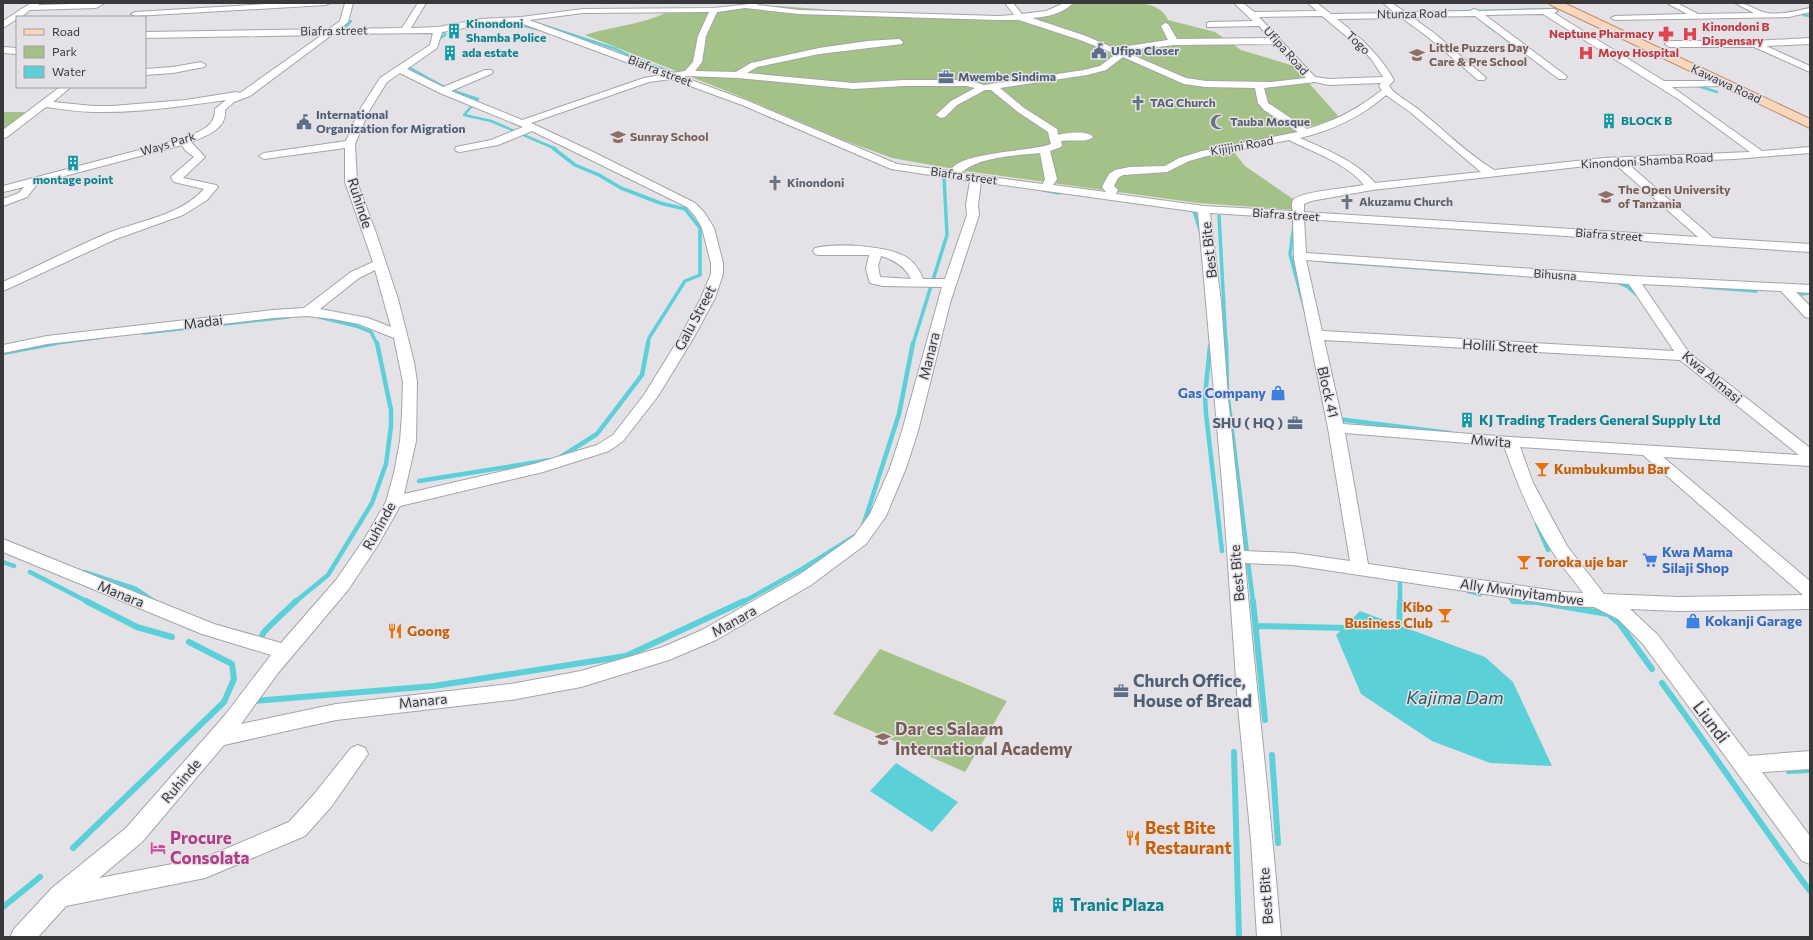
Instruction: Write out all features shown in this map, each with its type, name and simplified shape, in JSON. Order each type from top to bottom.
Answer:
[{"type":"main road","name":"Kawawa Road","points":[[1555,3],[1810,124]]},
{"type":"main road","points":[[1603,12],[1641,30]]},
{"type":"main road","name":"Kawawa Road","points":[[1664,42],[1810,114]]},
{"type":"street","points":[[16,16],[36,3]]},
{"type":"street","points":[[133,15],[144,3]]},
{"type":"street","points":[[133,15],[326,3]]},
{"type":"street","name":"Ways Park","points":[[27,184],[186,141],[206,132],[217,124],[222,114],[220,108],[231,100],[247,94],[344,22],[350,3]]},
{"type":"street","points":[[406,29],[422,3]]},
{"type":"street","points":[[519,18],[609,7],[714,10],[757,3]]},
{"type":"street","points":[[1009,3],[1020,17],[1046,27],[1084,38],[1184,81],[1206,84],[1259,85],[1287,84],[1313,80]]},
{"type":"street","points":[[745,6],[799,12],[1020,17],[1055,11],[1062,9],[1069,3]]},
{"type":"street","name":"Ufipa Road","points":[[1238,3],[1261,23],[1313,80],[1388,85]]},
{"type":"street","name":"Togo","points":[[1312,3],[1374,58],[1388,85],[1478,165],[1491,173]]},
{"type":"street","points":[[1387,3],[1431,35],[1481,78]]},
{"type":"street","points":[[1460,3],[1476,12],[1562,77]]},
{"type":"street","points":[[1671,3],[1698,17]]},
{"type":"street","points":[[1739,3],[1765,16]]},
{"type":"street","points":[[28,8],[98,5]]},
{"type":"street","points":[[85,14],[98,5]]},
{"type":"street","points":[[688,73],[697,62],[702,36],[714,10]]},
{"type":"street","name":"Ntunza Road","points":[[1251,15],[1403,14],[1569,10]]},
{"type":"street","points":[[1615,18],[1765,16],[1789,15],[1810,10]]},
{"type":"street","points":[[1544,11],[1663,84],[1721,123],[1760,154]]},
{"type":"street","points":[[3,25],[16,16]]},
{"type":"street","name":"Biafra street","points":[[146,35],[406,29],[438,30],[481,22],[519,18],[745,103],[895,166],[1204,209],[1810,248]]},
{"type":"street","points":[[1210,25],[1261,23]]},
{"type":"street","points":[[3,25],[16,25]]},
{"type":"street","points":[[1166,26],[1174,42]]},
{"type":"street","name":"Ruhinde","points":[[22,937],[59,897],[134,835],[232,721],[271,668],[342,585],[372,541],[394,502],[402,473],[410,415],[410,382],[401,336],[380,263],[351,182],[350,144],[373,94],[383,80],[434,46],[438,30]]},
{"type":"street","points":[[941,115],[954,103],[988,88],[1060,78],[1095,71],[1112,63],[1118,52],[1150,44],[1174,42],[1276,41]]},
{"type":"street","points":[[1664,42],[1754,44],[1810,41]]},
{"type":"street","points":[[738,74],[754,65],[819,51],[868,44],[899,42]]},
{"type":"street","points":[[1754,44],[1810,69]]},
{"type":"street","points":[[3,50],[16,51]]},
{"type":"street","points":[[146,72],[173,70],[201,65]]},
{"type":"street","name":"Galu Street","points":[[394,502],[537,468],[603,448],[618,438],[651,396],[687,337],[708,298],[717,274],[717,263],[708,228],[700,214],[691,205],[527,125],[443,91],[402,70],[398,70]]},
{"type":"street","points":[[443,91],[488,72]]},
{"type":"street","points":[[460,149],[494,143],[527,125],[647,80],[688,73],[738,74],[841,85],[974,84],[988,88],[1053,131],[1054,139],[1057,145],[1044,149],[987,158],[965,165],[956,170],[955,175]]},
{"type":"street","points":[[1663,84],[1724,83]]},
{"type":"street","points":[[1259,85],[1263,102],[1267,108],[1306,133]]},
{"type":"street","name":"Kijijini Road","points":[[1110,196],[1112,190],[1108,187],[1113,176],[1119,172],[1166,169],[1205,153],[1306,133],[1350,117],[1370,105],[1388,85]]},
{"type":"street","points":[[3,135],[65,88]]},
{"type":"street","points":[[45,104],[94,109],[186,103],[247,94]]},
{"type":"street","points":[[146,98],[187,98],[186,103]]},
{"type":"street","points":[[1054,139],[1068,136],[1088,138]]},
{"type":"street","points":[[1291,137],[1348,165],[1362,175],[1372,187]]},
{"type":"street","points":[[3,287],[113,235],[188,208],[205,197],[212,187],[178,180],[177,177],[200,157],[189,148],[186,141]]},
{"type":"street","points":[[264,156],[350,144]]},
{"type":"street","points":[[1044,149],[1051,179],[1047,188]]},
{"type":"street","name":"Kinondoni Shamba Road","points":[[1299,216],[1298,202],[1302,200],[1372,187],[1491,173],[1618,161],[1810,150]]},
{"type":"street","points":[[1618,161],[1710,242]]},
{"type":"street","name":"Manara","points":[[217,738],[336,712],[511,692],[581,679],[676,650],[709,635],[805,580],[860,540],[878,516],[898,468],[910,431],[934,336],[933,282],[973,215],[972,205],[976,178]]},
{"type":"street","points":[[3,188],[27,184],[23,196],[3,203]]},
{"type":"street","name":"Best Bite","points":[[1204,209],[1215,310],[1221,398],[1248,706],[1262,840],[1269,937]]},
{"type":"street","name":"Block 41","points":[[1299,216],[1300,259],[1336,428],[1360,568]]},
{"type":"street","points":[[819,251],[877,252],[899,257],[916,274],[933,282]]},
{"type":"street","points":[[877,252],[872,260],[872,272],[875,280],[890,282],[933,282]]},
{"type":"street","name":"Bihusna","points":[[1301,256],[1633,280],[1810,289]]},
{"type":"street","points":[[307,312],[328,298],[355,275],[380,263]]},
{"type":"street","name":"Kwa Almasi","points":[[1633,280],[1684,356],[1810,456]]},
{"type":"street","points":[[1784,287],[1810,314]]},
{"type":"street","name":"Madai","points":[[3,349],[47,340],[238,318],[307,312],[363,321],[401,336]]},
{"type":"street","name":"Holili Street","points":[[1315,335],[1684,356]]},
{"type":"street","name":"Mwita","points":[[1336,428],[1510,442],[1810,461]]},
{"type":"street","points":[[1510,442],[1525,483],[1542,518],[1560,550],[1600,602]]},
{"type":"street","points":[[1646,450],[1810,591]]},
{"type":"street","name":"Manara","points":[[3,545],[209,629],[286,652]]},
{"type":"street","name":"Ally Mwinyitambwe","points":[[1236,557],[1293,559],[1556,598],[1600,602],[1678,604],[1810,602]]},
{"type":"street","name":"Liundi","points":[[1600,602],[1625,614],[1650,639],[1810,854]]},
{"type":"street","points":[[59,897],[205,868],[297,829],[323,800],[358,754]]},
{"type":"street","points":[[1743,765],[1810,760]]},
{"type":"green space","points":[[1101,2],[1138,3],[1148,5],[1161,11],[1168,20],[1215,32],[1241,50],[1294,66],[1339,117],[1275,139],[1230,147],[1245,166],[1293,199],[1295,210],[1198,203],[965,171],[892,158],[843,140],[739,96],[585,35],[649,19],[669,11],[778,6],[858,12],[1004,17],[1034,14],[1062,7],[1069,3]]},
{"type":"green space","points":[[3,112],[31,112],[3,131]]},
{"type":"green space","points":[[880,649],[1007,701],[965,772],[833,714]]},
{"type":"water","name":"Kajima Dam","points":[[1360,611],[1485,657],[1513,682],[1552,766],[1490,763],[1432,741],[1361,694],[1336,635]]},
{"type":"water","points":[[896,763],[958,802],[932,832],[870,791]]},
{"type":"waterway","points":[[1391,3],[1403,11]]},
{"type":"waterway","points":[[1479,11],[1554,9],[1554,7],[1558,6]]},
{"type":"waterway","points":[[1810,8],[1799,11],[1804,15],[1810,16]]},
{"type":"waterway","points":[[1448,12],[1468,11]]},
{"type":"waterway","points":[[345,28],[351,21]]},
{"type":"waterway","points":[[530,21],[616,49],[634,58],[676,74]]},
{"type":"waterway","points":[[1338,21],[1350,30]]},
{"type":"waterway","points":[[509,22],[541,30]]},
{"type":"waterway","points":[[1487,25],[1495,31]]},
{"type":"waterway","points":[[436,41],[445,35],[444,30]]},
{"type":"waterway","points":[[1503,37],[1511,43]]},
{"type":"waterway","points":[[1517,48],[1529,56]]},
{"type":"waterway","points":[[410,68],[448,89],[478,99],[464,115],[491,121],[556,149]]},
{"type":"waterway","points":[[1698,86],[1717,92]]},
{"type":"waterway","points":[[553,148],[575,165],[599,175],[621,188],[660,203],[685,209],[700,228],[700,275],[685,281],[649,338],[648,344]]},
{"type":"waterway","points":[[913,344],[947,235],[944,177]]},
{"type":"waterway","points":[[1043,190],[1059,193]]},
{"type":"waterway","points":[[1194,211],[1201,233]]},
{"type":"waterway","points":[[1219,216],[1226,344]]},
{"type":"waterway","points":[[1294,225],[1290,254],[1305,310]]},
{"type":"waterway","points":[[1326,261],[1502,274]]},
{"type":"waterway","points":[[1617,282],[1628,287],[1637,295]]},
{"type":"waterway","points":[[1704,287],[1756,291]]},
{"type":"waterway","points":[[1801,294],[1810,293]]},
{"type":"waterway","points":[[144,333],[288,317]]},
{"type":"waterway","points":[[319,317],[356,326],[371,332],[377,344]]},
{"type":"waterway","points":[[52,344],[103,337]]},
{"type":"waterway","points":[[295,602],[328,575],[372,503],[386,464],[391,426],[391,410],[377,343]]},
{"type":"waterway","points":[[559,458],[597,434],[642,375],[648,343]]},
{"type":"waterway","points":[[863,526],[899,414],[913,343]]},
{"type":"waterway","points":[[1226,343],[1227,390],[1253,602]]},
{"type":"waterway","points":[[3,353],[52,344]]},
{"type":"waterway","points":[[1210,346],[1205,396],[1206,414],[1222,551]]},
{"type":"waterway","points":[[1337,419],[1450,433]]},
{"type":"waterway","points":[[419,481],[550,460]]},
{"type":"waterway","points":[[1537,524],[1548,550]]},
{"type":"waterway","points":[[743,602],[802,569],[855,536]]},
{"type":"waterway","points":[[3,562],[14,566]]},
{"type":"waterway","points":[[30,572],[88,602]]},
{"type":"waterway","points":[[84,572],[136,589],[154,601]]},
{"type":"waterway","points":[[1398,577],[1400,577],[1400,601]]},
{"type":"waterway","points":[[1468,591],[1480,594],[1485,590]]},
{"type":"waterway","points":[[1507,595],[1513,601]]},
{"type":"waterway","points":[[86,601],[137,627],[172,637]]},
{"type":"waterway","points":[[258,641],[264,632],[296,601]]},
{"type":"waterway","points":[[253,701],[434,686],[626,656],[744,601]]},
{"type":"waterway","points":[[1253,601],[1265,720]]},
{"type":"waterway","points":[[1396,629],[1399,629],[1400,601]]},
{"type":"waterway","points":[[1513,601],[1537,602],[1608,614],[1619,623],[1652,669]]},
{"type":"waterway","points":[[1513,601],[1528,602]]},
{"type":"waterway","points":[[1256,626],[1349,628]]},
{"type":"waterway","points":[[73,848],[224,702],[234,679],[232,664],[189,642]]},
{"type":"waterway","points":[[1662,683],[1810,891]]},
{"type":"waterway","points":[[1234,752],[1239,937]]},
{"type":"waterway","points":[[1272,755],[1278,843]]},
{"type":"waterway","points":[[1789,771],[1810,770]]},
{"type":"waterway","points":[[3,907],[40,877]]},
{"type":"place","name":"Kinondoni Shamba Police","points":[[454,31]]},
{"type":"place","name":"Neptune Pharmacy","points":[[1666,34]]},
{"type":"place","name":"Kinondoni B Dispensary","points":[[1690,34]]},
{"type":"place","name":"Ufipa Closer","points":[[1099,51]]},
{"type":"place","name":"ada estate","points":[[450,53]]},
{"type":"place","name":"Moyo Hospital","points":[[1586,53]]},
{"type":"place","name":"Little Puzzers Day Care & Pre School","points":[[1417,55]]},
{"type":"place","name":"Mwembe Sindima","points":[[946,77]]},
{"type":"place","name":"TAG Church","points":[[1138,103]]},
{"type":"place","name":"BLOCK B","points":[[1609,121]]},
{"type":"place","name":"International Organization for Migration","points":[[304,122]]},
{"type":"place","name":"Tauba Mosque","points":[[1218,122]]},
{"type":"place","name":"Sunray School","points":[[618,137]]},
{"type":"place","name":"montage point","points":[[73,163]]},
{"type":"place","name":"Kinondoni","points":[[775,183]]},
{"type":"place","name":"The Open University of Tanzania","points":[[1606,197]]},
{"type":"place","name":"Akuzamu Church","points":[[1347,202]]},
{"type":"place","name":"Gas Company","points":[[1278,393]]},
{"type":"place","name":"KJ Trading Traders General Supply Ltd","points":[[1467,420]]},
{"type":"place","name":"SHU ( HQ )","points":[[1295,423]]},
{"type":"place","name":"Kumbukumbu Bar","points":[[1542,469]]},
{"type":"place","name":"Kwa Mama Silaji Shop","points":[[1650,560]]},
{"type":"place","name":"Toroka uje bar","points":[[1524,562]]},
{"type":"place","name":"Kibo Business Club","points":[[1445,615]]},
{"type":"place","name":"Kokanji Garage","points":[[1693,621]]},
{"type":"place","name":"Goong","points":[[395,631]]},
{"type":"place","name":"Church Office, House of Bread","points":[[1121,691]]},
{"type":"place","name":"Dar es Salaam International Academy","points":[[883,739]]},
{"type":"place","name":"Best Bite Restaurant","points":[[1133,838]]},
{"type":"place","name":"Procure Consolata","points":[[158,848]]},
{"type":"place","name":"Tranic Plaza","points":[[1058,905]]}]
